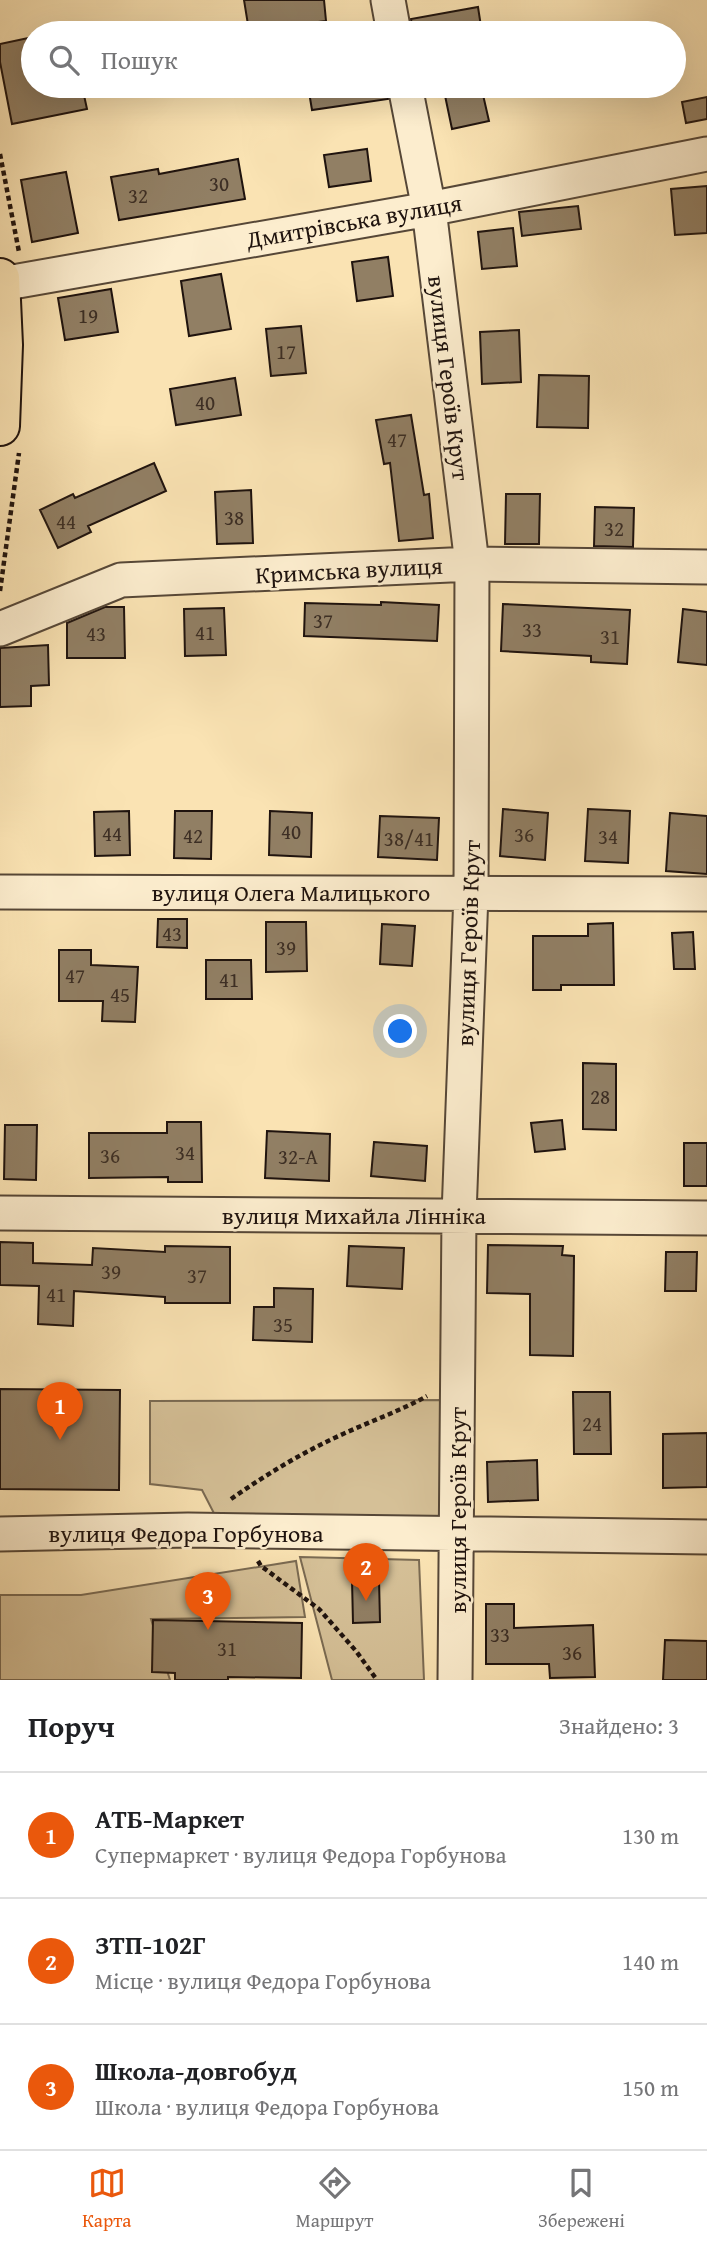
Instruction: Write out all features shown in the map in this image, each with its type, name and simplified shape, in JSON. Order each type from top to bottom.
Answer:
[{"type":"main road","points":[[0,282],[3,345],[0,426]]},
{"type":"street","points":[[388,0],[392,21]]},
{"type":"street","name":"вулиця Героїв Крут","points":[[407,98],[429,209],[472,564],[471,893],[459,1215],[455,1680]]},
{"type":"street","name":"Дмитрівська вулиця","points":[[0,282],[429,209],[707,154]]},
{"type":"street","name":"Кримська вулиця","points":[[0,629],[121,580],[472,564],[707,568]]},
{"type":"street","name":"вулиця Олега Малицького","points":[[0,892],[707,894]]},
{"type":"street","name":"вулиця Михайла Лінніка","points":[[0,1213],[707,1218]]},
{"type":"street","name":"вулиця Федора Горбунова","points":[[0,1534],[234,1516],[457,1532],[707,1536]]},
{"type":"path","points":[[377,1680],[319,1609],[261,1566],[234,1516],[270,1471],[430,1395]]},
{"type":"shaded area","points":[[446,1400],[444,1525],[220,1525],[202,1490],[150,1484],[150,1401]]},
{"type":"shaded area","points":[[300,1557],[419,1560],[424,1680],[332,1680]]},
{"type":"shaded area","points":[[296,1561],[305,1617],[151,1619],[170,1680],[0,1680],[0,1595],[81,1595]]},
{"type":"building","points":[[244,0],[324,0],[326,21],[247,21]]},
{"type":"building","points":[[478,7],[480,21],[411,21]]},
{"type":"building","points":[[21,40],[21,98],[85,98],[87,109],[12,124],[0,62],[0,44]]},
{"type":"building","points":[[707,97],[707,119],[686,123],[682,102]]},
{"type":"building","points":[[310,98],[388,99],[312,110]]},
{"type":"building","points":[[446,98],[484,98],[489,121],[452,129]]},
{"type":"building","points":[[367,149],[371,181],[329,187],[324,155]]},
{"type":"building","points":[[238,159],[245,199],[119,220],[111,177],[158,169],[159,174]]},
{"type":"building","points":[[66,172],[78,233],[32,242],[21,180]]},
{"type":"building","points":[[707,186],[707,233],[675,235],[671,189]]},
{"type":"building","points":[[578,206],[581,229],[522,236],[519,212]]},
{"type":"building","points":[[513,228],[517,266],[482,269],[478,232]]},
{"type":"building","points":[[388,257],[393,296],[357,301],[352,262]]},
{"type":"building","points":[[221,274],[231,329],[189,336],[181,281]]},
{"type":"building","points":[[111,289],[118,332],[65,340],[58,298]]},
{"type":"building","points":[[301,326],[306,373],[271,376],[266,329]]},
{"type":"building","points":[[519,330],[521,382],[482,384],[480,332]]},
{"type":"building","points":[[539,375],[589,376],[588,428],[537,427]]},
{"type":"building","points":[[235,378],[241,415],[176,425],[170,389]]},
{"type":"building","points":[[411,415],[424,495],[429,494],[433,538],[399,541],[390,463],[384,464],[376,420]]},
{"type":"building","points":[[154,463],[166,491],[88,526],[91,532],[58,548],[40,510],[73,494],[75,498]]},
{"type":"building","points":[[251,490],[253,543],[217,544],[215,492]]},
{"type":"building","points":[[506,494],[540,494],[539,544],[505,544]]},
{"type":"building","points":[[595,507],[634,508],[633,547],[594,546]]},
{"type":"building","points":[[381,602],[439,605],[437,641],[304,636],[305,603],[381,605]]},
{"type":"building","points":[[503,604],[630,610],[627,664],[591,662],[591,656],[501,651]]},
{"type":"building","points":[[105,607],[124,607],[125,658],[67,658],[67,623]]},
{"type":"building","points":[[224,608],[226,655],[185,656],[184,609]]},
{"type":"building","points":[[683,609],[707,612],[707,665],[678,662]]},
{"type":"building","points":[[48,645],[49,685],[31,686],[31,706],[0,707],[0,648]]},
{"type":"building","points":[[503,809],[548,813],[545,860],[500,856]]},
{"type":"building","points":[[588,809],[630,811],[628,863],[585,861]]},
{"type":"building","points":[[129,811],[130,855],[95,856],[94,812]]},
{"type":"building","points":[[175,811],[212,811],[211,859],[174,858]]},
{"type":"building","points":[[270,811],[312,813],[311,857],[269,855]]},
{"type":"building","points":[[670,813],[707,816],[707,874],[666,871]]},
{"type":"building","points":[[380,816],[439,818],[437,860],[378,857]]},
{"type":"building","points":[[158,919],[187,919],[187,948],[157,947]]},
{"type":"building","points":[[266,922],[306,922],[307,971],[266,972]]},
{"type":"building","points":[[613,923],[614,985],[561,985],[561,990],[533,990],[533,936],[588,936],[588,924]]},
{"type":"building","points":[[382,924],[415,926],[412,966],[380,964]]},
{"type":"building","points":[[693,932],[695,969],[674,969],[672,933]]},
{"type":"building","points":[[59,950],[91,950],[91,965],[138,967],[135,1022],[102,1021],[103,1001],[59,1001]]},
{"type":"building","points":[[206,960],[251,960],[252,999],[206,999]]},
{"type":"building","points":[[583,1063],[616,1064],[616,1130],[583,1129]]},
{"type":"building","points":[[562,1120],[565,1149],[535,1152],[531,1123]]},
{"type":"building","points":[[167,1122],[201,1122],[202,1182],[168,1182],[168,1177],[89,1178],[89,1133],[167,1133]]},
{"type":"building","points":[[5,1125],[37,1125],[36,1180],[4,1179]]},
{"type":"building","points":[[267,1131],[330,1134],[329,1181],[265,1178]]},
{"type":"building","points":[[374,1142],[427,1146],[425,1181],[371,1176]]},
{"type":"building","points":[[684,1143],[707,1143],[707,1186],[684,1186]]},
{"type":"building","points":[[0,1242],[33,1243],[33,1263],[92,1265],[93,1248],[165,1252],[165,1246],[230,1247],[230,1303],[165,1303],[165,1297],[74,1291],[73,1326],[38,1324],[39,1286],[0,1285]]},
{"type":"building","points":[[488,1245],[563,1246],[562,1255],[574,1256],[573,1356],[530,1355],[530,1294],[487,1293]]},
{"type":"building","points":[[349,1246],[404,1248],[402,1289],[347,1286]]},
{"type":"building","points":[[666,1252],[697,1252],[696,1291],[665,1291]]},
{"type":"building","points":[[274,1288],[313,1289],[312,1342],[253,1340],[254,1307],[274,1307]]},
{"type":"building","points":[[0,1389],[120,1390],[119,1490],[0,1489]]},
{"type":"building","points":[[573,1392],[610,1392],[611,1454],[574,1454]]},
{"type":"building","points":[[707,1433],[707,1487],[663,1488],[663,1434]]},
{"type":"building","points":[[537,1460],[538,1500],[488,1502],[487,1462]]},
{"type":"building","points":[[352,1579],[379,1579],[380,1622],[353,1623]]},
{"type":"building","points":[[486,1604],[514,1604],[514,1628],[593,1625],[595,1677],[550,1678],[549,1664],[486,1664]]},
{"type":"building","points":[[153,1620],[302,1623],[301,1678],[228,1677],[228,1680],[175,1680],[175,1673],[152,1672]]},
{"type":"building","points":[[665,1640],[707,1641],[707,1680],[663,1680]]},
{"type":"place","name":"АТБ-Маркет","points":[[60,1440]]},
{"type":"place","name":"ЗТП-102Г","points":[[366,1601]]},
{"type":"place","name":"Школа-довгобуд","points":[[208,1630]]}]
